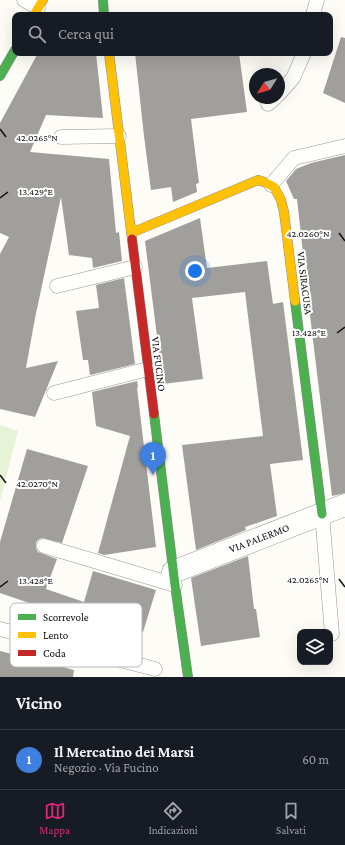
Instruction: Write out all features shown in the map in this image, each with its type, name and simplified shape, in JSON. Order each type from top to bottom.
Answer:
[{"type":"main road","points":[[103,0],[104,12]]},
{"type":"main road","points":[[0,76],[12,55]]},
{"type":"main road","name":"VIA FUCINO","points":[[109,56],[130,233],[188,677]]},
{"type":"main road","points":[[130,233],[258,180],[271,185]]},
{"type":"main road","name":"VIA SIRACUSA","points":[[271,185],[282,200],[284,212],[322,514]]},
{"type":"street","name":"VIA PALERMO","points":[[174,578],[345,505]]},
{"type":"lane","points":[[24,0],[38,8]]},
{"type":"lane","points":[[314,12],[317,0]]},
{"type":"lane","points":[[285,87],[293,78],[303,56]]},
{"type":"lane","points":[[61,137],[119,136]]},
{"type":"lane","points":[[271,185],[294,158],[345,146]]},
{"type":"lane","points":[[57,286],[135,267]]},
{"type":"lane","points":[[54,393],[148,369]]},
{"type":"lane","points":[[322,514],[332,629]]},
{"type":"lane","points":[[44,546],[174,578]]},
{"type":"lane","points":[[0,629],[10,632]]},
{"type":"lane","points":[[142,666],[155,669]]},
{"type":"green space","points":[[0,425],[18,431],[0,501]]},
{"type":"building","points":[[341,37],[345,38],[345,103],[323,93]]},
{"type":"building","points":[[36,56],[96,56],[103,118],[46,115],[30,152],[109,159],[116,233],[119,232],[122,261],[93,268],[92,258],[69,255],[61,197],[35,318],[26,368],[58,361],[35,417],[0,409],[0,254],[9,237],[0,233],[0,123]]},
{"type":"building","points":[[135,56],[239,56],[247,112],[191,119],[199,183],[196,184],[197,192],[173,202],[171,187],[151,190]]},
{"type":"building","points":[[345,155],[345,493],[332,496],[308,299],[311,299],[305,253],[303,253],[297,199],[294,199],[286,181],[296,169],[311,163]]},
{"type":"building","points":[[200,218],[207,268],[267,261],[273,304],[283,302],[303,460],[270,464],[277,516],[245,527],[246,530],[196,550],[182,445],[263,436],[245,292],[192,298],[203,379],[163,384],[145,241]]},
{"type":"building","points":[[124,278],[135,364],[90,375],[88,360],[83,360],[76,311],[99,308],[96,285]]},
{"type":"building","points":[[137,381],[156,547],[104,555],[98,553],[130,436],[96,426],[92,392]]},
{"type":"building","points":[[27,449],[88,466],[62,543],[42,538],[36,543],[38,552],[57,559],[46,589],[84,602],[93,571],[156,590],[143,632],[142,603],[29,603],[0,593],[0,542]]},
{"type":"building","points":[[248,556],[254,609],[256,609],[260,637],[201,646],[191,578]]},
{"type":"building","points":[[0,651],[10,654],[10,667],[62,667],[74,670],[73,677],[0,677]]},
{"type":"traffic: fast","points":[[103,0],[104,12]]},
{"type":"traffic: fast","points":[[0,76],[12,55]]},
{"type":"traffic: fast","points":[[295,301],[322,514]]},
{"type":"traffic: fast","points":[[154,414],[188,677]]},
{"type":"traffic: slow","points":[[36,12],[43,0]]},
{"type":"traffic: slow","points":[[109,56],[132,239]]},
{"type":"traffic: slow","points":[[131,233],[258,180],[264,182],[274,187],[281,200],[284,212],[295,301]]},
{"type":"traffic: jam","points":[[132,239],[154,414]]},
{"type":"place","name":"Il Mercatino dei Marsi","points":[[153,475]]}]
